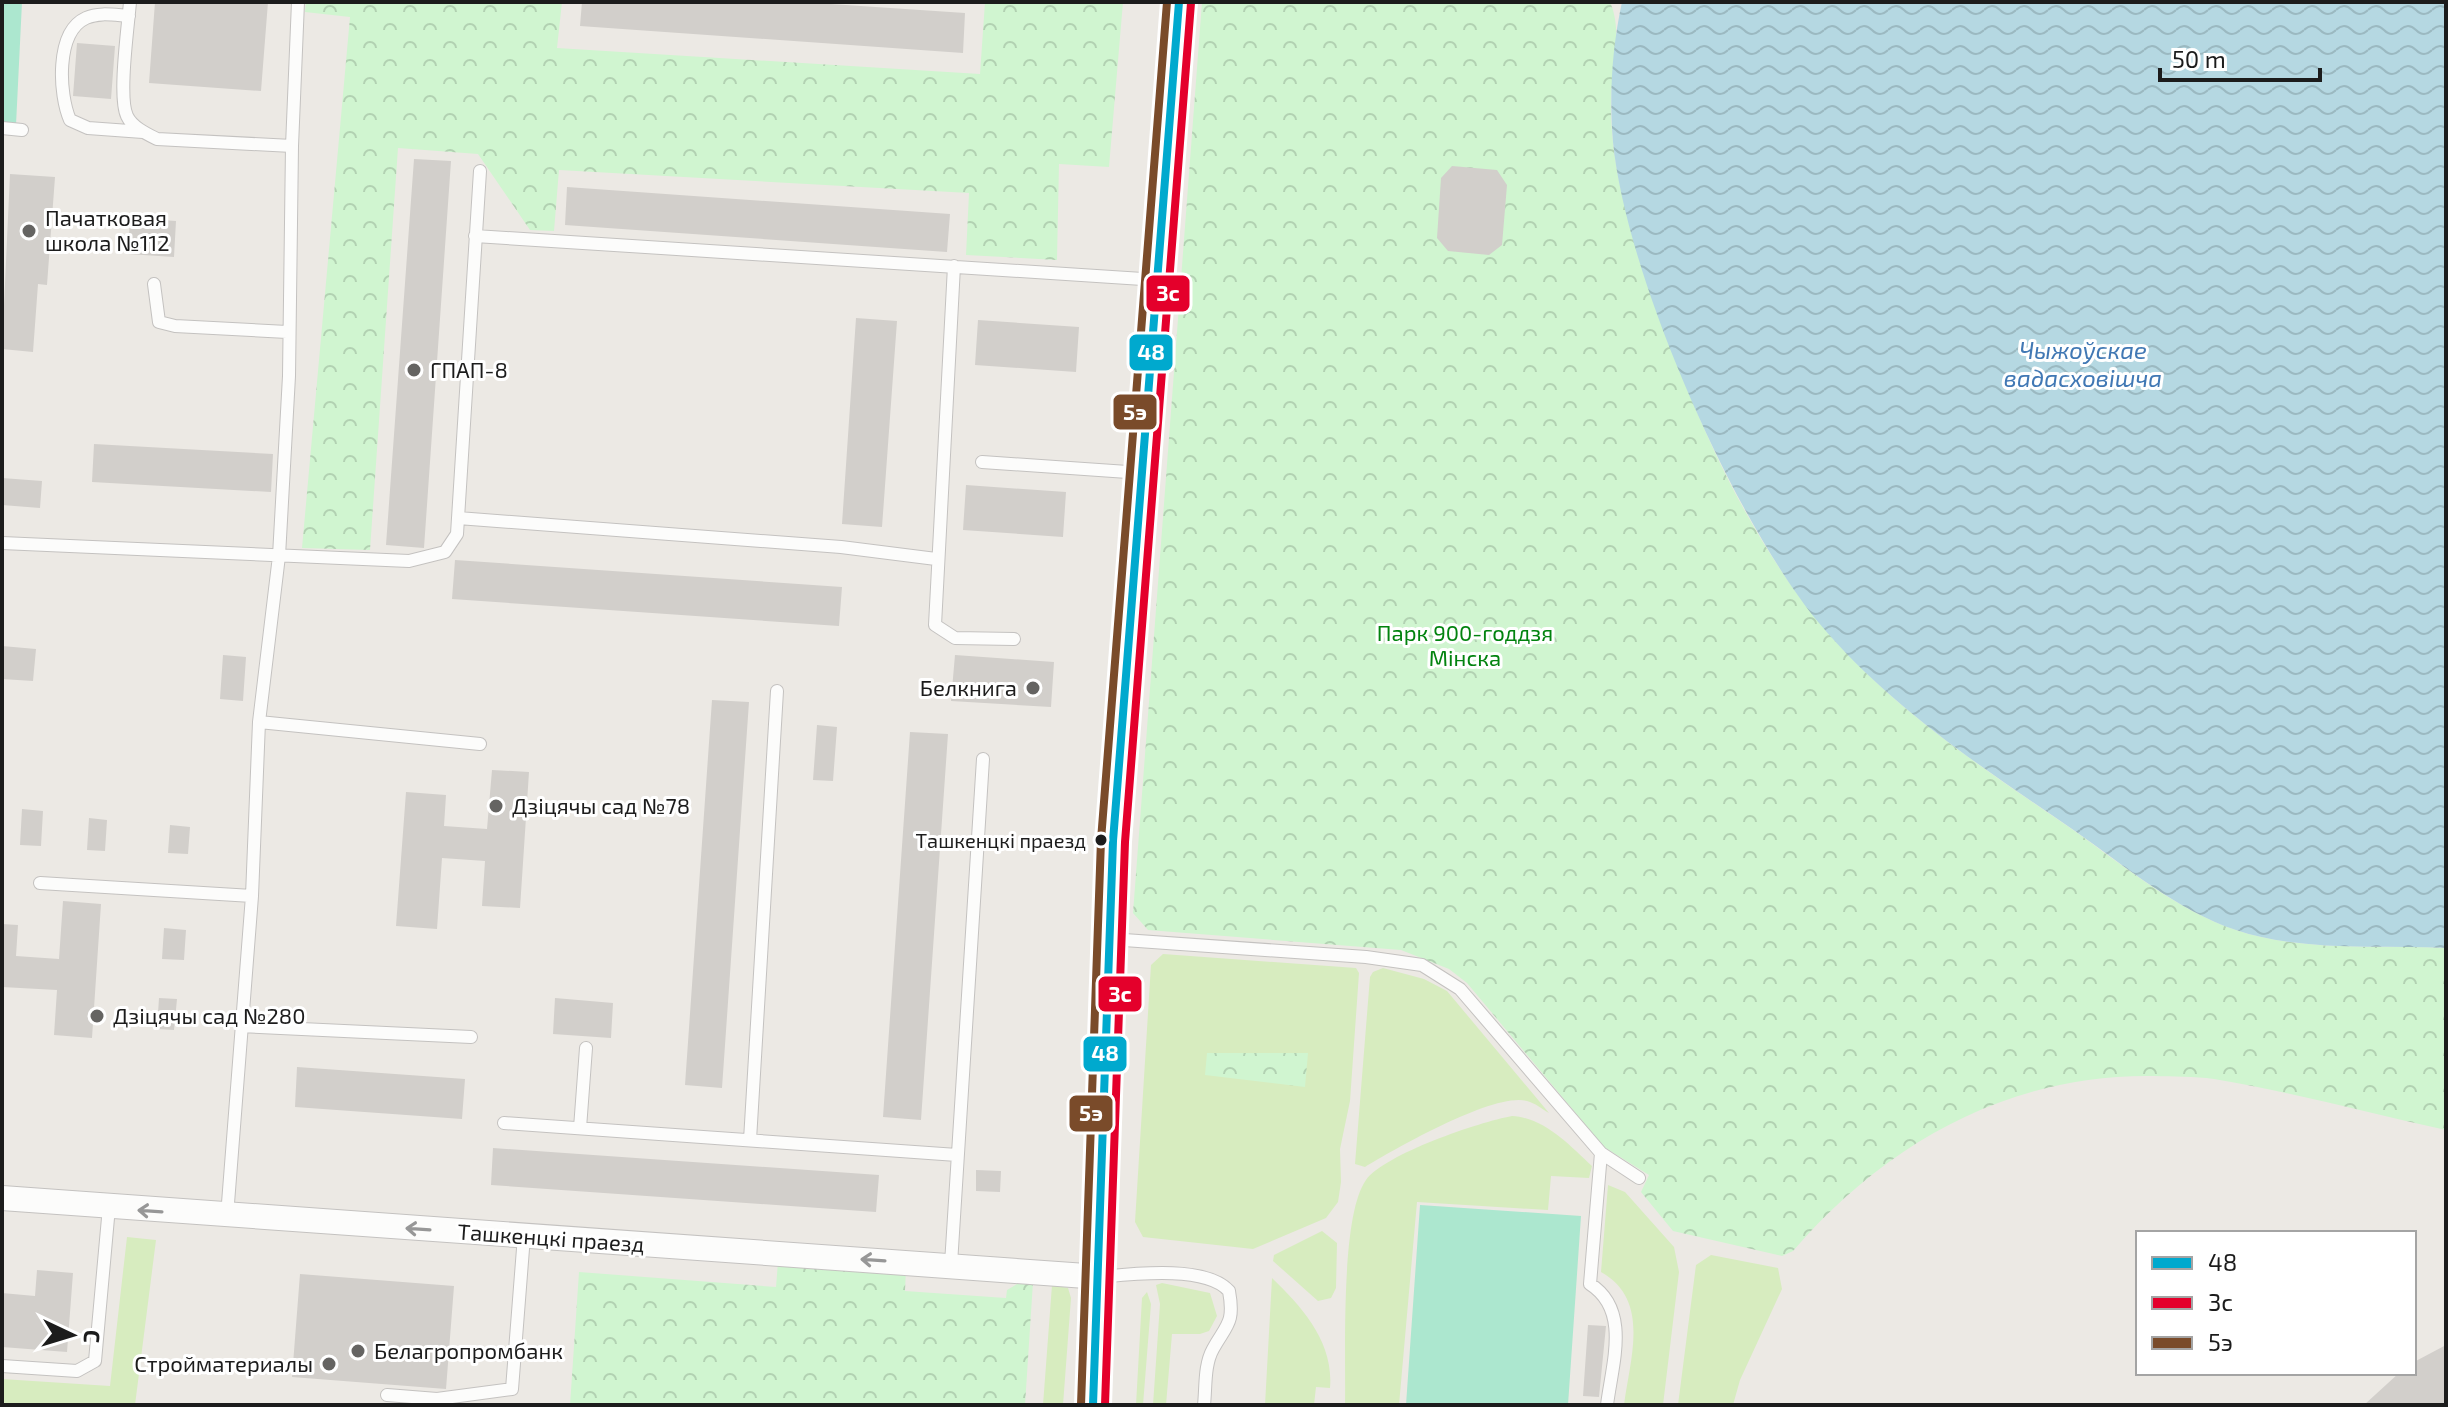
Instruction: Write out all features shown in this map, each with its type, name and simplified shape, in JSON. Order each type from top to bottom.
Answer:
[{"type":"street","points":[[1093,1405],[1100,1277],[1107,939],[1179,2]]},
{"type":"street","name":"Ташкенцкі праезд","points":[[2,1198],[227,1217],[951,1264],[1100,1277]]},
{"type":"lane","points":[[130,2],[124,99],[127,118],[157,139],[292,146]]},
{"type":"lane","points":[[227,1217],[252,896],[259,722],[279,556],[289,376],[287,332],[298,2]]},
{"type":"lane","points":[[129,16],[98,14],[74,26],[66,39],[62,102],[70,120],[88,128],[143,132]]},
{"type":"lane","points":[[2,128],[22,130]]},
{"type":"lane","points":[[2,543],[409,561],[445,552],[457,534],[480,171]]},
{"type":"lane","points":[[475,236],[1158,280]]},
{"type":"lane","points":[[954,266],[936,559],[935,625],[955,638],[1014,639]]},
{"type":"lane","points":[[154,284],[159,322],[287,332]]},
{"type":"lane","points":[[982,462],[1143,474]]},
{"type":"lane","points":[[458,518],[841,547],[936,559]]},
{"type":"lane","points":[[750,1140],[777,691]]},
{"type":"lane","points":[[259,722],[480,744]]},
{"type":"lane","points":[[951,1264],[983,759]]},
{"type":"lane","points":[[40,883],[252,896]]},
{"type":"lane","points":[[1107,939],[1366,957],[1422,965],[1460,989],[1601,1153],[1639,1178]]},
{"type":"lane","points":[[240,1026],[471,1037]]},
{"type":"lane","points":[[580,1128],[586,1048]]},
{"type":"lane","points":[[504,1123],[957,1155]]},
{"type":"lane","points":[[1601,1153],[1590,1284],[1604,1293],[1613,1306],[1616,1324],[1607,1405]]},
{"type":"lane","points":[[2,1366],[77,1371],[95,1361],[109,1207]]},
{"type":"lane","points":[[387,1395],[437,1402],[512,1389],[524,1236]]},
{"type":"lane","points":[[1100,1277],[1145,1273],[1187,1276],[1212,1279],[1229,1291],[1229,1324],[1210,1358],[1204,1405]]},
{"type":"green space","points":[[2,2],[22,2],[16,125],[2,124]]},
{"type":"green space","points":[[306,2],[562,2],[557,48],[980,74],[985,2],[1123,2],[1109,167],[1059,164],[1057,260],[966,255],[969,193],[559,170],[554,231],[530,230],[478,154],[398,148],[370,550],[302,548],[350,17],[305,12]]},
{"type":"green space","name":"Парк 900-годдзя Мінска","points":[[1202,2],[1610,2],[1616,25],[1611,99],[1613,146],[1630,224],[1664,328],[1706,432],[1730,483],[1786,578],[1845,652],[1903,706],[1998,779],[2190,910],[2236,930],[2287,942],[2446,948],[2446,1130],[2206,1078],[2153,1076],[2100,1079],[2049,1087],[2000,1102],[1953,1123],[1909,1148],[1868,1178],[1793,1251],[1782,1256],[1673,1231],[1641,1192],[1649,1175],[1604,1147],[1467,983],[1449,969],[1401,950],[1148,930],[1133,913]]},
{"type":"green space","points":[[1163,954],[1356,968],[1359,973],[1350,1101],[1340,1149],[1341,1182],[1338,1202],[1326,1218],[1253,1249],[1143,1237],[1135,1222],[1151,965]]},
{"type":"green space","points":[[1383,968],[1424,979],[1447,991],[1549,1113],[1527,1101],[1492,1105],[1445,1124],[1365,1167],[1355,1164],[1370,977],[1373,972]]},
{"type":"green space","points":[[1207,1053],[1308,1053],[1305,1087],[1205,1075]]},
{"type":"green space","points":[[1512,1116],[1546,1127],[1565,1141],[1592,1166],[1589,1178],[1551,1176],[1548,1210],[1417,1202],[1399,1405],[1345,1405],[1348,1254],[1358,1198],[1366,1180],[1376,1170],[1412,1150],[1456,1132]]},
{"type":"green space","points":[[1608,1185],[1625,1192],[1674,1247],[1679,1272],[1663,1405],[1624,1405],[1634,1331],[1627,1298],[1617,1284],[1601,1272]]},
{"type":"green space","points":[[1420,1205],[1581,1216],[1568,1405],[1406,1405]]},
{"type":"green space","points":[[1322,1231],[1337,1243],[1336,1288],[1331,1298],[1318,1301],[1273,1261],[1274,1255]]},
{"type":"green space","points":[[127,1237],[156,1240],[135,1405],[2,1405],[2,1379],[110,1386]]},
{"type":"green space","points":[[1711,1255],[1778,1268],[1782,1289],[1740,1380],[1733,1405],[1678,1405],[1696,1265]]},
{"type":"green space","points":[[778,1262],[906,1269],[905,1291],[1006,1298],[1007,1290],[1022,1281],[1033,1282],[1025,1405],[570,1405],[579,1272],[776,1287]]},
{"type":"green space","points":[[1272,1278],[1305,1313],[1327,1355],[1330,1388],[1316,1387],[1314,1405],[1265,1405]]},
{"type":"green space","points":[[1162,1283],[1210,1293],[1217,1316],[1209,1331],[1172,1334],[1166,1405],[1153,1405],[1160,1304],[1156,1285]]},
{"type":"green space","points":[[1052,1285],[1068,1288],[1071,1298],[1063,1405],[1043,1405]]},
{"type":"green space","points":[[1147,1292],[1151,1304],[1143,1405],[1136,1405],[1142,1298]]},
{"type":"water","name":"Чыжоўскае вадасховішча","points":[[1622,2],[2446,2],[2446,948],[2313,945],[2261,937],[2214,922],[2152,886],[1973,761],[1907,710],[1846,654],[1786,578],[1752,523],[1719,460],[1661,326],[1622,197],[1613,142],[1611,89]]},
{"type":"building","points":[[155,2],[268,2],[261,91],[149,83]]},
{"type":"building","points":[[582,2],[801,2],[965,13],[963,53],[580,26]]},
{"type":"building","points":[[77,43],[115,46],[111,99],[73,96]]},
{"type":"building","points":[[414,159],[451,161],[424,548],[386,545]]},
{"type":"building","points":[[1452,166],[1497,170],[1507,185],[1502,245],[1489,255],[1448,251],[1437,238],[1441,178]]},
{"type":"building","name":"Пачатковая школа №112","points":[[10,174],[55,177],[47,285],[38,284],[33,352],[2,349]]},
{"type":"building","points":[[567,187],[950,214],[947,252],[565,225]]},
{"type":"building","points":[[130,218],[176,221],[174,257],[128,254]]},
{"type":"building","points":[[856,318],[897,321],[882,527],[842,524]]},
{"type":"building","points":[[978,320],[1079,327],[1076,372],[975,365]]},
{"type":"building","points":[[94,444],[273,454],[271,492],[92,482]]},
{"type":"building","points":[[2,478],[42,481],[40,508],[2,505]]},
{"type":"building","points":[[966,485],[1066,492],[1063,537],[963,530]]},
{"type":"building","points":[[455,560],[842,587],[839,626],[452,599]]},
{"type":"building","points":[[2,646],[36,649],[33,681],[2,679]]},
{"type":"building","points":[[223,655],[246,657],[243,701],[220,699]]},
{"type":"building","points":[[955,655],[1054,662],[1051,707],[951,701]]},
{"type":"building","points":[[712,700],[749,702],[722,1088],[685,1085]]},
{"type":"building","points":[[817,725],[837,727],[833,781],[813,780]]},
{"type":"building","points":[[910,732],[948,734],[921,1120],[883,1117]]},
{"type":"building","points":[[492,770],[529,772],[520,908],[482,906],[485,861],[442,858],[437,929],[396,926],[406,792],[446,795],[444,826],[487,829]]},
{"type":"building","points":[[22,809],[43,811],[41,846],[20,845]]},
{"type":"building","points":[[89,818],[107,820],[105,851],[87,850]]},
{"type":"building","points":[[170,825],[190,827],[188,854],[168,853]]},
{"type":"building","points":[[63,901],[101,904],[92,1038],[54,1035],[57,990],[2,987],[2,924],[18,925],[16,956],[59,959]]},
{"type":"building","points":[[164,928],[186,930],[184,960],[162,959]]},
{"type":"building","points":[[159,998],[177,999],[174,1030],[157,1029]]},
{"type":"building","points":[[555,998],[613,1003],[611,1038],[553,1034]]},
{"type":"building","points":[[297,1067],[465,1079],[462,1119],[295,1107]]},
{"type":"building","points":[[493,1148],[879,1175],[876,1212],[491,1185]]},
{"type":"building","points":[[976,1170],[1001,1171],[1000,1192],[976,1191]]},
{"type":"building","points":[[37,1270],[73,1273],[67,1352],[2,1347],[2,1293],[35,1296]]},
{"type":"building","points":[[300,1274],[454,1286],[446,1389],[292,1377]]},
{"type":"building","points":[[1588,1325],[1606,1326],[1599,1397],[1583,1396]]},
{"type":"building","points":[[2446,1345],[2446,1405],[2364,1405],[2397,1375],[2416,1375],[2416,1361]]},
{"type":"transit line","name":"5э","points":[[1081,1405],[1101,840],[1167,2]]},
{"type":"transit line","name":"48","points":[[1093,1405],[1113,841],[1179,2]]},
{"type":"transit line","name":"3с","points":[[1105,1405],[1125,842],[1191,3]]},
{"type":"place","name":"Пачатковая школа №112","points":[[29,231]]},
{"type":"place","name":"ГПАП-8","points":[[414,370]]},
{"type":"place","name":"Белкнига","points":[[1033,688]]},
{"type":"place","name":"Дзіцячы сад №78","points":[[496,806]]},
{"type":"place","name":"Ташкенцкі праезд","points":[[1101,840]]},
{"type":"place","name":"Дзіцячы сад №280","points":[[97,1016]]},
{"type":"place","name":"Белагропромбанк","points":[[358,1351]]},
{"type":"place","name":"Стройматериалы","points":[[329,1364]]}]
